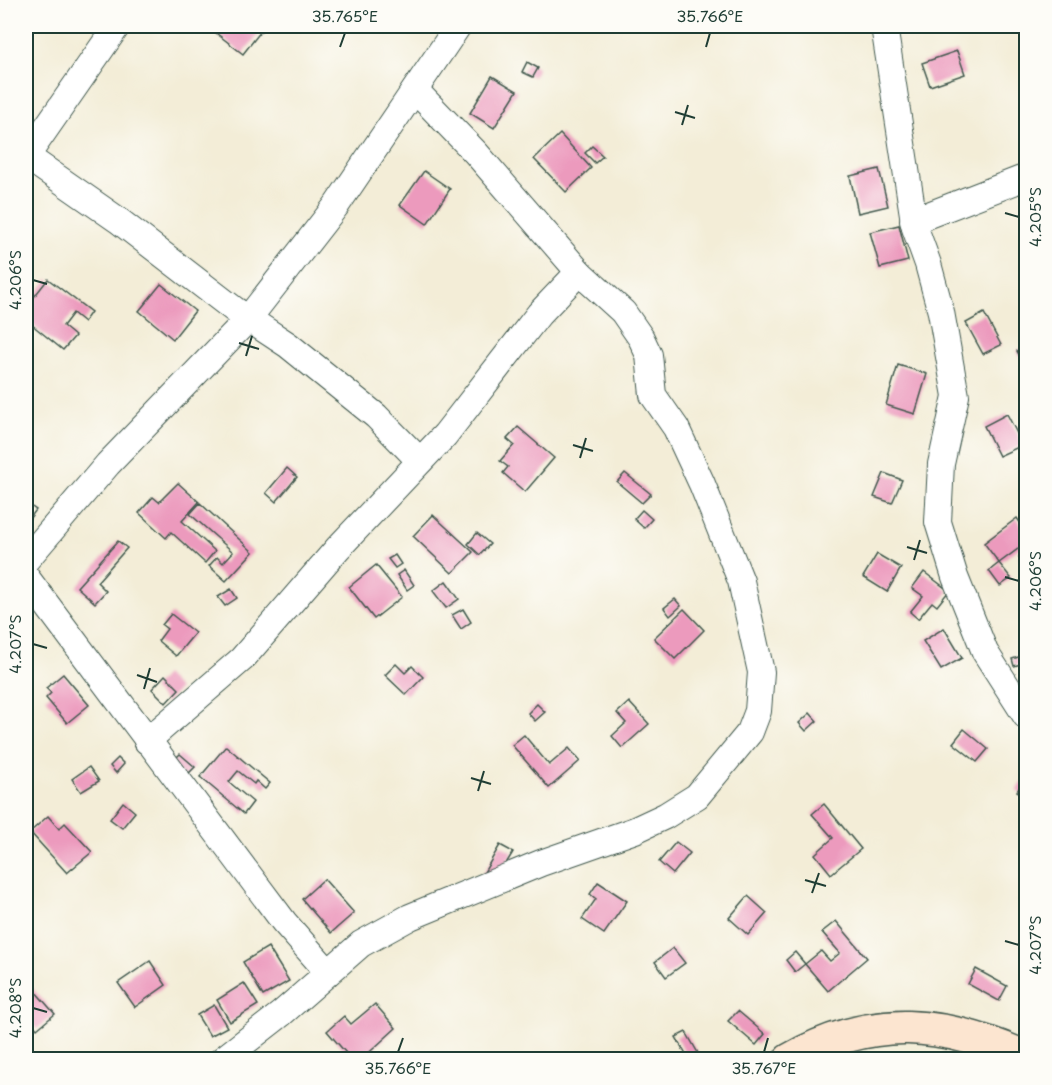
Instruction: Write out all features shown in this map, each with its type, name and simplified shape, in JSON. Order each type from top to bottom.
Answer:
[{"type":"street","points":[[117,26],[26,156],[118,220],[248,319],[288,345],[341,387],[400,439],[420,461]]},
{"type":"street","points":[[26,560],[108,464],[248,319],[336,206],[458,26]]},
{"type":"street","points":[[884,26],[914,220],[941,312],[956,396],[940,464],[938,522],[985,652],[1026,716]]},
{"type":"street","points":[[222,1059],[281,1014],[361,944],[410,917],[541,863],[635,830],[665,816],[697,796],[750,732],[758,711],[761,672],[757,645],[731,553],[676,428],[653,395],[649,355],[641,338],[623,312],[579,272],[476,153],[415,90]]},
{"type":"street","points":[[914,220],[1021,179]]},
{"type":"street","points":[[147,741],[242,659],[338,548],[445,435],[539,314],[579,272]]},
{"type":"street","points":[[26,577],[284,922],[328,972]]},
{"type":"street","points":[[790,1059],[849,1035],[893,1027],[925,1027],[958,1032],[994,1043],[1026,1058]]},
{"type":"building","points":[[207,26],[265,26],[243,54]]},
{"type":"building","points":[[957,51],[965,74],[930,86],[922,63]]},
{"type":"building","points":[[527,62],[538,68],[533,77],[522,72]]},
{"type":"building","points":[[492,76],[517,91],[494,128],[470,113]]},
{"type":"building","points":[[560,134],[591,168],[566,192],[534,159]]},
{"type":"building","points":[[592,146],[603,156],[595,163],[585,153]]},
{"type":"building","points":[[879,169],[888,206],[858,213],[850,176]]},
{"type":"building","points":[[424,171],[450,189],[427,224],[400,205]]},
{"type":"building","points":[[899,225],[908,261],[880,268],[870,232]]},
{"type":"building","points":[[48,279],[91,312],[84,322],[73,313],[63,326],[75,336],[63,350],[26,320],[26,307]]},
{"type":"building","points":[[161,284],[195,311],[173,339],[139,311]]},
{"type":"building","points":[[984,313],[1001,345],[983,354],[966,323]]},
{"type":"building","points":[[1026,346],[1026,368],[1017,351]]},
{"type":"building","points":[[898,365],[927,374],[915,414],[886,405]]},
{"type":"building","points":[[1007,414],[1023,445],[999,456],[984,426]]},
{"type":"building","points":[[518,427],[554,458],[525,492],[503,473],[508,467],[500,461],[514,445],[507,439]]},
{"type":"building","points":[[287,468],[297,477],[276,502],[266,493]]},
{"type":"building","points":[[625,473],[651,494],[642,503],[617,482]]},
{"type":"building","points":[[884,473],[902,480],[892,503],[874,497]]},
{"type":"building","points":[[178,483],[199,502],[182,521],[215,551],[205,563],[171,532],[166,538],[139,513],[153,497],[159,502]]},
{"type":"building","points":[[26,503],[36,510],[29,519],[26,516]]},
{"type":"building","points":[[200,503],[253,552],[226,581],[209,566],[217,557],[223,563],[233,552],[190,514]]},
{"type":"building","points":[[642,510],[652,519],[644,528],[634,519]]},
{"type":"building","points":[[433,515],[473,552],[452,573],[413,536]]},
{"type":"building","points":[[1017,518],[1026,531],[1026,543],[999,563],[984,543]]},
{"type":"building","points":[[477,533],[490,544],[480,555],[468,544]]},
{"type":"building","points":[[118,541],[127,548],[97,582],[106,591],[95,603],[77,587]]},
{"type":"building","points":[[1026,551],[1026,564],[1024,565],[1019,557]]},
{"type":"building","points":[[877,554],[901,568],[887,592],[863,577]]},
{"type":"building","points":[[395,555],[401,564],[395,568],[388,559]]},
{"type":"building","points":[[999,563],[1011,578],[1000,586],[989,571]]},
{"type":"building","points":[[376,565],[402,597],[374,619],[349,587]]},
{"type":"building","points":[[404,570],[414,585],[407,590],[397,575]]},
{"type":"building","points":[[924,572],[949,591],[937,606],[932,602],[918,619],[910,612],[923,596],[912,588]]},
{"type":"building","points":[[446,581],[459,599],[446,608],[433,591]]},
{"type":"building","points":[[231,589],[237,598],[225,606],[218,597]]},
{"type":"building","points":[[675,599],[681,606],[670,616],[664,608]]},
{"type":"building","points":[[463,609],[471,622],[461,629],[452,615]]},
{"type":"building","points":[[684,609],[704,630],[675,659],[654,638]]},
{"type":"building","points":[[171,614],[195,633],[176,656],[158,641],[167,629],[162,625]]},
{"type":"building","points":[[944,628],[962,658],[941,670],[923,641]]},
{"type":"building","points":[[1022,656],[1024,663],[1014,666],[1012,659]]},
{"type":"building","points":[[396,664],[405,673],[412,666],[423,677],[406,695],[385,675]]},
{"type":"building","points":[[63,674],[89,705],[67,723],[46,698],[51,693],[46,688]]},
{"type":"building","points":[[165,675],[179,689],[166,703],[152,689]]},
{"type":"building","points":[[629,702],[649,724],[622,748],[612,736],[626,723],[617,713]]},
{"type":"building","points":[[537,704],[545,712],[535,721],[528,713]]},
{"type":"building","points":[[810,713],[817,721],[806,731],[799,723]]},
{"type":"building","points":[[964,729],[988,749],[977,762],[953,743]]},
{"type":"building","points":[[524,735],[549,765],[569,748],[580,761],[549,788],[512,745]]},
{"type":"building","points":[[226,746],[270,783],[265,789],[256,781],[254,784],[238,771],[229,782],[253,802],[244,814],[200,777]]},
{"type":"building","points":[[180,754],[195,767],[185,777],[170,764]]},
{"type":"building","points":[[118,758],[124,764],[116,773],[110,766]]},
{"type":"building","points":[[89,767],[99,781],[81,792],[72,779]]},
{"type":"building","points":[[1026,777],[1026,797],[1017,791]]},
{"type":"building","points":[[123,802],[135,812],[122,828],[110,819]]},
{"type":"building","points":[[824,804],[861,849],[831,874],[815,854],[833,838],[812,814]]},
{"type":"building","points":[[48,816],[59,829],[65,823],[92,852],[67,873],[30,832]]},
{"type":"building","points":[[676,842],[690,853],[673,874],[659,862]]},
{"type":"building","points":[[500,845],[513,852],[495,882],[483,874]]},
{"type":"building","points":[[324,879],[354,913],[331,933],[302,899]]},
{"type":"building","points":[[598,882],[627,901],[604,934],[582,919],[596,899],[590,894]]},
{"type":"building","points":[[748,896],[767,913],[748,935],[729,918]]},
{"type":"building","points":[[836,921],[867,958],[828,991],[805,964],[821,951],[830,961],[840,953],[822,932]]},
{"type":"building","points":[[268,947],[289,981],[263,996],[243,962]]},
{"type":"building","points":[[673,948],[685,963],[666,977],[655,962]]},
{"type":"building","points":[[795,952],[805,964],[795,972],[786,960]]},
{"type":"building","points":[[150,961],[166,985],[135,1007],[118,983]]},
{"type":"building","points":[[976,969],[1007,986],[999,1001],[968,984]]},
{"type":"building","points":[[27,982],[55,1014],[37,1029],[26,1016]]},
{"type":"building","points":[[244,983],[258,1005],[230,1022],[217,1000]]},
{"type":"building","points":[[375,1004],[396,1028],[361,1060],[352,1060],[327,1031],[344,1016],[351,1024]]},
{"type":"building","points":[[214,1005],[227,1027],[210,1036],[197,1015]]},
{"type":"building","points":[[738,1011],[765,1034],[756,1045],[728,1021]]},
{"type":"building","points":[[686,1032],[702,1060],[689,1060],[676,1037]]}]
